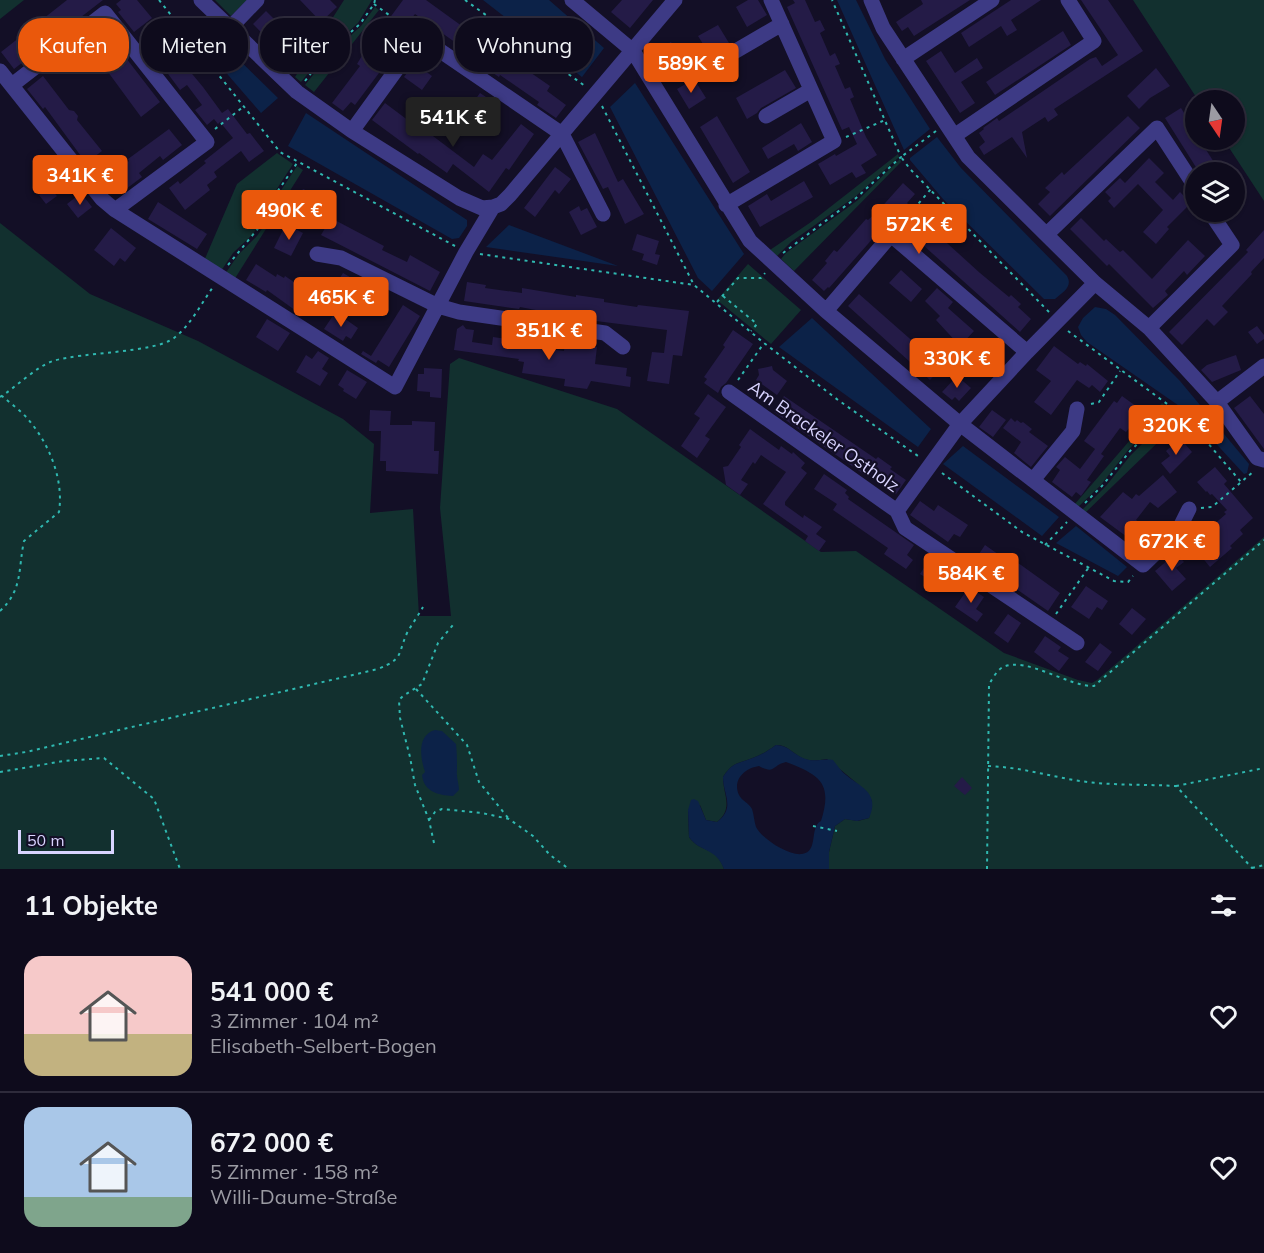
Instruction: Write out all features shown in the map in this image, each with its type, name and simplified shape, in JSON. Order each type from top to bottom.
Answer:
[{"type":"street","points":[[201,0],[220,18]]},
{"type":"street","points":[[239,18],[256,0]]},
{"type":"street","points":[[572,0],[589,5],[633,51],[750,241],[826,311],[960,424],[1143,565],[1178,531],[1189,509]]},
{"type":"street","points":[[248,45],[297,92],[352,130],[463,200],[482,208],[494,207],[510,195],[675,0]]},
{"type":"street","points":[[726,205],[834,141],[771,0]]},
{"type":"street","points":[[871,0],[883,28],[968,157],[1095,283],[1149,328],[1217,402],[1260,465]]},
{"type":"street","points":[[903,59],[992,0]]},
{"type":"street","points":[[950,130],[1094,41],[1068,0]]},
{"type":"street","points":[[12,85],[105,13],[207,142],[115,210]]},
{"type":"street","points":[[734,52],[782,24]]},
{"type":"street","points":[[443,53],[562,134],[603,214]]},
{"type":"street","points":[[0,70],[102,199],[115,210],[395,387],[466,252],[494,207]]},
{"type":"street","points":[[352,130],[394,72]]},
{"type":"street","points":[[766,116],[811,90]]},
{"type":"street","points":[[1047,234],[1157,128],[1185,171]]},
{"type":"street","points":[[1149,328],[1232,245],[1217,222]]},
{"type":"street","points":[[826,311],[891,235],[1027,352]]},
{"type":"street","points":[[317,254],[341,258],[438,306],[459,312],[605,333],[623,347]]},
{"type":"street","name":"Am Brackeler Ostholz","points":[[897,511],[960,424],[1095,283]]},
{"type":"street","points":[[1217,402],[1264,366]]},
{"type":"street","name":"Am Brackeler Ostholz","points":[[729,392],[897,511],[905,528],[1077,643]]},
{"type":"street","points":[[1033,480],[1073,431],[1077,409]]},
{"type":"path","points":[[159,0],[280,152],[297,163],[466,252],[694,285]]},
{"type":"path","points":[[465,0],[596,94],[694,285],[838,400],[1022,532],[1114,582],[1128,582],[1143,565]]},
{"type":"path","points":[[832,0],[901,157],[1068,331],[1189,421],[1241,482]]},
{"type":"path","points":[[297,92],[325,56],[360,24],[375,2],[396,18]]},
{"type":"path","points":[[204,137],[243,107]]},
{"type":"path","points":[[834,141],[842,140],[885,120]]},
{"type":"path","points":[[717,303],[738,278],[760,278],[792,245],[856,198],[901,157],[950,130]]},
{"type":"path","points":[[0,611],[8,604],[18,586],[24,541],[59,512],[62,495],[48,449],[27,418],[1,396],[50,362],[149,347],[173,339],[186,325],[236,253],[255,235],[265,220],[273,198],[297,163]]},
{"type":"path","points":[[891,235],[931,189]]},
{"type":"path","points":[[723,296],[757,324],[751,331]]},
{"type":"path","points":[[729,392],[764,343]]},
{"type":"path","points":[[1077,409],[1099,402],[1121,370]]},
{"type":"path","points":[[1045,545],[1102,486],[1130,451],[1174,410]]},
{"type":"path","points":[[1189,509],[1212,507],[1260,465]]},
{"type":"path","points":[[987,869],[989,685],[1003,667],[1018,665],[1085,686],[1094,686],[1264,540]]},
{"type":"path","points":[[1049,626],[1089,567]]},
{"type":"path","points":[[0,756],[26,752],[378,669],[393,663],[401,655],[407,634],[423,607]]},
{"type":"path","points":[[434,843],[429,820],[415,785],[411,757],[400,718],[399,700],[422,684],[438,643],[453,625]]},
{"type":"path","points":[[415,689],[467,745],[479,782],[509,819],[533,836],[550,855],[569,869]]},
{"type":"path","points":[[0,772],[105,758],[154,799],[180,869]]},
{"type":"path","points":[[988,766],[1010,766],[1075,781],[1130,786],[1176,786],[1264,768]]},
{"type":"path","points":[[1176,786],[1252,868],[1264,865]]},
{"type":"path","points":[[429,820],[435,812],[442,809],[482,813],[509,819]]},
{"type":"path","points":[[813,826],[837,831]]},
{"type":"green space","points":[[0,0],[24,0],[0,19]]},
{"type":"green space","points":[[215,0],[247,0],[231,16]]},
{"type":"green space","points":[[344,0],[372,0],[358,23],[350,30],[350,18],[333,18]]},
{"type":"green space","points":[[1133,0],[1264,0],[1264,201],[1245,172],[1245,162],[1238,162],[1231,150],[1245,150],[1245,90],[1192,90]]},
{"type":"green space","points":[[375,7],[379,10],[373,18],[367,18]]},
{"type":"green space","points":[[361,26],[362,31],[350,47],[350,36]]},
{"type":"green space","points":[[298,72],[309,72],[301,82],[295,77]]},
{"type":"green space","points":[[315,72],[330,72],[314,92],[305,85]]},
{"type":"green space","points":[[277,153],[293,164],[271,198],[253,234],[233,253],[221,271],[204,261],[237,184]]},
{"type":"green space","points":[[898,154],[899,157],[856,196],[791,242],[777,256],[770,250],[811,222]]},
{"type":"green space","points":[[900,159],[901,162],[794,271],[781,259],[858,200]]},
{"type":"green space","points":[[297,166],[303,170],[234,280],[225,274],[268,220],[276,198]]},
{"type":"green space","points":[[0,223],[90,294],[198,341],[343,419],[374,444],[370,513],[413,509],[419,616],[451,616],[440,508],[450,364],[459,358],[617,409],[821,552],[856,551],[1004,653],[1078,680],[1092,683],[1097,680],[1264,537],[1264,869],[829,869],[829,852],[835,826],[845,819],[858,821],[869,818],[872,801],[857,783],[827,759],[805,759],[787,748],[776,745],[761,755],[733,765],[723,777],[726,806],[725,812],[717,822],[706,820],[700,805],[688,810],[689,837],[698,846],[717,856],[724,869],[0,869]]},
{"type":"green space","points":[[748,264],[801,310],[771,344],[717,300]]},
{"type":"green space","points":[[1162,403],[1170,409],[1129,449],[1100,486],[1077,508],[1074,505]]},
{"type":"green space","points":[[1174,412],[1182,419],[1084,514],[1081,511],[1106,486],[1130,456]]},
{"type":"water","points":[[483,0],[549,0],[570,18],[506,18]]},
{"type":"water","points":[[837,0],[856,0],[885,59],[930,129],[904,150]]},
{"type":"water","points":[[593,38],[604,48],[593,62]]},
{"type":"water","points":[[248,69],[278,98],[261,113],[225,72],[248,72]]},
{"type":"water","points":[[576,72],[586,72],[582,77]]},
{"type":"water","points":[[635,83],[744,254],[712,291],[698,278],[610,107]]},
{"type":"water","points":[[306,113],[467,220],[467,226],[459,238],[452,239],[288,146]]},
{"type":"water","points":[[937,137],[961,168],[1067,276],[1068,286],[1055,299],[1044,299],[943,199],[910,160]]},
{"type":"water","points":[[509,225],[618,266],[486,247]]},
{"type":"water","points":[[1095,307],[1106,309],[1115,315],[1180,381],[1249,464],[1247,473],[1244,474],[1185,410],[1087,342],[1078,327],[1083,318]]},
{"type":"water","points":[[812,318],[931,429],[918,447],[779,347]]},
{"type":"water","points":[[963,446],[1059,517],[1042,536],[943,464]]},
{"type":"water","points":[[1076,526],[1127,567],[1118,576],[1056,543]]},
{"type":"water","points":[[435,730],[442,731],[456,744],[459,790],[453,796],[433,792],[423,781],[422,775],[425,772],[421,747],[425,737]]},
{"type":"water","points":[[776,745],[784,746],[807,759],[833,760],[871,797],[872,810],[869,818],[857,821],[845,819],[835,826],[829,852],[829,869],[724,869],[717,857],[698,846],[689,837],[688,810],[691,800],[698,801],[706,820],[717,822],[723,816],[727,806],[723,777],[730,768]],"holes":[[[786,762],[808,771],[821,782],[824,789],[825,798],[821,821],[815,828],[810,849],[802,854],[776,846],[764,837],[756,827],[752,809],[740,797],[737,790],[741,776],[749,769],[759,766],[768,770]]]},
{"type":"building","points":[[67,0],[103,0],[80,18],[44,18]]},
{"type":"building","points":[[121,0],[137,0],[152,18],[141,18],[141,27],[134,32],[129,26],[129,18],[123,18],[118,12],[121,10],[116,4]]},
{"type":"building","points":[[300,0],[330,0],[337,7],[325,18],[317,18]]},
{"type":"building","points":[[403,0],[426,0],[455,21],[455,42],[443,34],[443,18],[421,18],[415,14],[412,18],[390,18]]},
{"type":"building","points":[[622,0],[653,0],[630,28],[611,12]]},
{"type":"building","points":[[748,0],[758,0],[767,15],[747,27],[736,7]]},
{"type":"building","points":[[793,0],[805,0],[815,22],[820,20],[825,30],[820,33],[830,56],[835,53],[840,64],[835,66],[845,89],[850,87],[854,97],[850,99],[866,137],[877,155],[861,165],[866,173],[856,178],[852,172],[830,185],[818,164],[857,144],[849,127],[842,130],[787,7],[795,3]]},
{"type":"building","points":[[921,0],[970,0],[914,36],[908,27],[902,31],[896,22],[923,4]]},
{"type":"building","points":[[1011,0],[1041,0],[1011,20],[1017,30],[1007,36],[1001,26],[969,47],[961,33]]},
{"type":"building","points":[[1081,0],[1108,0],[1143,51],[1054,109],[1058,115],[1048,122],[1045,117],[1022,132],[1027,158],[1012,137],[984,155],[979,147],[985,142],[979,133],[983,128],[997,118],[999,121],[1090,59],[1096,57],[1102,66],[1118,55]]},
{"type":"building","points":[[266,11],[273,18],[260,18],[260,31],[253,24]]},
{"type":"building","points":[[718,25],[729,43],[710,55],[698,36]]},
{"type":"building","points":[[1063,31],[1071,45],[995,95],[986,82]]},
{"type":"building","points":[[18,39],[18,66],[14,69],[1,52]]},
{"type":"building","points":[[671,42],[683,62],[666,72],[653,52]]},
{"type":"building","points":[[941,51],[955,73],[977,58],[983,68],[961,82],[975,103],[960,113],[926,61]]},
{"type":"building","points":[[362,56],[362,72],[380,72],[355,105],[351,102],[343,111],[332,103],[360,66],[357,64]]},
{"type":"building","points":[[129,62],[160,102],[141,117],[108,72],[129,72]]},
{"type":"building","points":[[1156,68],[1170,86],[1150,98],[1139,109],[1127,96]]},
{"type":"building","points":[[785,70],[796,88],[761,108],[747,119],[736,98]]},
{"type":"building","points":[[167,72],[190,72],[222,113],[228,109],[247,134],[250,133],[264,151],[249,162],[241,151],[214,172],[217,177],[207,185],[210,190],[185,210],[169,188],[178,181],[180,184],[233,138],[220,122],[218,124],[214,119],[207,125],[195,110],[202,105],[187,85],[180,90]]},
{"type":"building","points":[[408,72],[426,72],[432,76],[422,90],[404,77]]},
{"type":"building","points":[[492,72],[530,72],[550,86],[547,91],[566,105],[556,118],[537,105],[539,102],[500,75],[499,77]]},
{"type":"building","points":[[43,76],[69,110],[74,111],[78,116],[77,120],[102,151],[86,163],[45,107],[43,109],[27,89]]},
{"type":"building","points":[[694,79],[706,98],[689,109],[677,89]]},
{"type":"building","points":[[480,93],[495,103],[480,124],[465,114]]},
{"type":"building","points":[[385,103],[474,167],[483,154],[492,160],[521,124],[534,134],[509,170],[506,168],[489,192],[453,164],[447,173],[372,120]]},
{"type":"building","points":[[1181,108],[1185,114],[1185,150],[1165,118]]},
{"type":"building","points":[[717,116],[750,172],[733,183],[700,127]]},
{"type":"building","points":[[1128,116],[1140,128],[1050,216],[1038,204],[1050,192],[1045,188],[1062,172],[1064,175]]},
{"type":"building","points":[[801,123],[812,142],[798,151],[794,144],[768,159],[762,148]]},
{"type":"building","points":[[169,129],[182,145],[163,160],[160,156],[139,173],[142,177],[122,192],[109,176]]},
{"type":"building","points":[[595,133],[618,182],[623,179],[644,214],[625,224],[608,187],[603,189],[578,142]]},
{"type":"building","points":[[1185,150],[1206,150],[1214,162],[1193,162]]},
{"type":"building","points":[[1149,158],[1164,173],[1155,182],[1173,200],[1180,192],[1185,197],[1185,209],[1167,227],[1169,229],[1156,244],[1143,232],[1163,210],[1138,184],[1114,208],[1108,201],[1111,198],[1105,192],[1120,178],[1125,183]]},
{"type":"building","points":[[54,164],[66,179],[52,190],[57,196],[46,204],[39,195],[45,191],[35,179]]},
{"type":"building","points":[[555,167],[571,179],[559,194],[555,190],[535,217],[524,208]]},
{"type":"building","points":[[804,181],[813,197],[760,227],[748,206],[767,194],[771,201]]},
{"type":"building","points":[[903,183],[915,194],[907,203],[938,232],[937,234],[980,273],[1021,304],[1018,307],[1031,319],[1020,332],[894,219],[875,236],[829,288],[824,291],[812,280],[827,263],[825,261],[834,250],[837,252],[866,219],[868,220],[878,211]]},
{"type":"building","points":[[303,189],[322,197],[324,194],[333,199],[323,219],[295,205]]},
{"type":"building","points":[[81,193],[92,207],[78,218],[67,204]]},
{"type":"building","points":[[158,202],[207,234],[197,249],[148,219]]},
{"type":"building","points":[[579,206],[581,211],[587,208],[597,227],[581,235],[569,212]]},
{"type":"building","points":[[331,218],[384,246],[382,250],[407,262],[410,255],[440,272],[430,291],[321,235]]},
{"type":"building","points":[[1081,218],[1104,241],[1106,239],[1120,252],[1123,250],[1152,279],[1188,240],[1205,256],[1187,275],[1184,271],[1165,291],[1168,295],[1153,308],[1070,229]]},
{"type":"building","points":[[288,225],[303,233],[291,256],[274,248]]},
{"type":"building","points":[[111,228],[136,248],[125,262],[120,258],[114,266],[94,250]]},
{"type":"building","points":[[1264,230],[1264,258],[1222,306],[1228,312],[1214,326],[1207,319],[1182,345],[1169,332],[1248,252],[1246,250]]},
{"type":"building","points":[[637,234],[659,241],[655,254],[660,255],[657,265],[642,260],[644,254],[632,250]]},
{"type":"building","points":[[256,264],[276,277],[277,274],[284,278],[285,276],[316,297],[309,308],[304,305],[299,313],[267,290],[266,292],[246,280]]},
{"type":"building","points":[[901,270],[922,289],[911,302],[889,283]]},
{"type":"building","points":[[343,273],[360,283],[351,298],[334,287]]},
{"type":"building","points":[[467,282],[486,285],[485,288],[522,293],[522,288],[604,299],[604,302],[637,307],[638,305],[689,311],[682,356],[673,355],[669,384],[647,381],[652,352],[664,353],[667,330],[588,320],[520,307],[519,309],[464,301]]},
{"type":"building","points":[[937,288],[953,302],[948,308],[974,331],[960,346],[936,320],[940,316],[925,301]]},
{"type":"building","points":[[859,294],[942,367],[930,380],[848,306]]},
{"type":"building","points":[[403,305],[420,316],[389,367],[378,360],[376,363],[361,354],[363,351],[371,356]]},
{"type":"building","points":[[334,314],[358,328],[351,339],[346,336],[343,341],[324,329]]},
{"type":"building","points":[[267,319],[290,333],[278,351],[256,337]]},
{"type":"building","points":[[463,325],[466,329],[474,330],[472,342],[492,345],[493,337],[513,340],[513,344],[564,351],[565,342],[597,347],[595,364],[627,368],[626,376],[631,377],[630,387],[591,381],[587,389],[564,386],[565,379],[522,373],[524,362],[518,361],[519,359],[454,350],[457,329]]},
{"type":"building","points":[[1257,326],[1264,335],[1264,339],[1257,344],[1248,332]]},
{"type":"building","points":[[733,330],[753,344],[718,393],[704,383],[707,379],[704,377],[725,347],[723,345]]},
{"type":"building","points":[[989,344],[1001,355],[987,370],[977,360],[977,356]]},
{"type":"building","points":[[1054,346],[1078,364],[1080,362],[1086,366],[1087,364],[1108,381],[1100,392],[1092,385],[1089,388],[1077,380],[1051,415],[1034,402],[1051,381],[1036,370]]},
{"type":"building","points":[[318,351],[329,358],[322,369],[328,373],[320,386],[296,372],[306,355],[312,359]]},
{"type":"building","points":[[1236,355],[1241,370],[1212,382],[1201,370],[1207,365]]},
{"type":"building","points":[[772,366],[773,370],[787,381],[777,395],[756,380],[759,375],[758,369]]},
{"type":"building","points":[[424,368],[442,369],[441,398],[430,397],[430,392],[417,391],[418,374],[424,374]]},
{"type":"building","points":[[347,370],[367,382],[356,399],[338,385]]},
{"type":"building","points":[[957,376],[971,388],[959,401],[955,397],[952,400],[942,392]]},
{"type":"building","points":[[708,394],[726,407],[705,436],[710,439],[697,458],[681,446],[700,418],[694,414]]},
{"type":"building","points":[[784,396],[876,459],[878,457],[892,467],[890,469],[906,480],[896,494],[774,412]]},
{"type":"building","points":[[1122,396],[1140,409],[1134,417],[1137,418],[1126,432],[1120,428],[1101,454],[1104,456],[1087,480],[1091,482],[1081,496],[1076,492],[1072,497],[1052,482],[1060,470],[1056,467],[1065,457],[1080,469],[1095,449],[1084,441],[1114,401],[1117,403]]},
{"type":"building","points":[[1250,396],[1264,414],[1264,449],[1234,408]]},
{"type":"building","points":[[370,410],[391,411],[390,425],[412,425],[412,421],[435,422],[434,451],[439,451],[438,474],[386,471],[386,461],[380,461],[381,431],[369,431]]},
{"type":"building","points":[[992,410],[1006,420],[993,437],[979,427]]},
{"type":"building","points":[[1011,418],[1015,422],[1017,420],[1023,422],[1032,429],[1029,432],[1048,446],[1031,467],[1014,453],[1021,442],[1003,428]]},
{"type":"building","points":[[750,429],[779,450],[781,446],[792,454],[793,452],[805,463],[801,468],[807,473],[785,505],[803,518],[804,515],[822,527],[816,534],[826,541],[819,551],[805,541],[808,536],[763,504],[786,472],[761,455],[755,464],[753,462],[741,480],[748,484],[740,495],[726,485],[723,467],[728,466]]},
{"type":"building","points":[[1180,438],[1192,452],[1170,474],[1161,463],[1170,456],[1166,451]]},
{"type":"building","points":[[1215,467],[1227,481],[1224,484],[1253,518],[1240,530],[1243,534],[1230,546],[1232,548],[1210,567],[1191,544],[1226,514],[1224,512],[1227,510],[1197,482]]},
{"type":"building","points":[[824,474],[847,490],[845,493],[848,499],[914,545],[907,555],[913,560],[906,569],[884,554],[888,548],[833,510],[837,504],[814,489]]},
{"type":"building","points":[[1163,475],[1177,492],[1158,508],[1150,502],[1136,520],[1153,532],[1142,548],[1100,517],[1123,492],[1132,499],[1136,494],[1139,496]]},
{"type":"building","points":[[920,501],[934,511],[938,505],[968,525],[960,537],[954,534],[948,542],[910,515]]},
{"type":"building","points":[[985,545],[1005,559],[1006,556],[1021,565],[1060,593],[1048,611],[975,560]]},
{"type":"building","points":[[1176,553],[1184,562],[1176,568],[1186,579],[1172,591],[1155,571]]},
{"type":"building","points":[[931,557],[945,567],[934,583],[920,574]]},
{"type":"building","points":[[1086,586],[1108,601],[1102,610],[1097,607],[1089,619],[1071,607]]},
{"type":"building","points":[[969,587],[984,597],[976,609],[983,614],[977,622],[955,607]]},
{"type":"building","points":[[1132,608],[1146,619],[1132,635],[1119,624]]},
{"type":"building","points":[[1008,614],[1021,623],[1008,643],[994,633]]},
{"type":"building","points":[[1045,636],[1061,647],[1058,651],[1069,658],[1059,671],[1034,652]]},
{"type":"building","points":[[1100,643],[1112,652],[1098,671],[1085,662]]},
{"type":"building","points":[[962,777],[972,788],[965,795],[954,786]]}]
